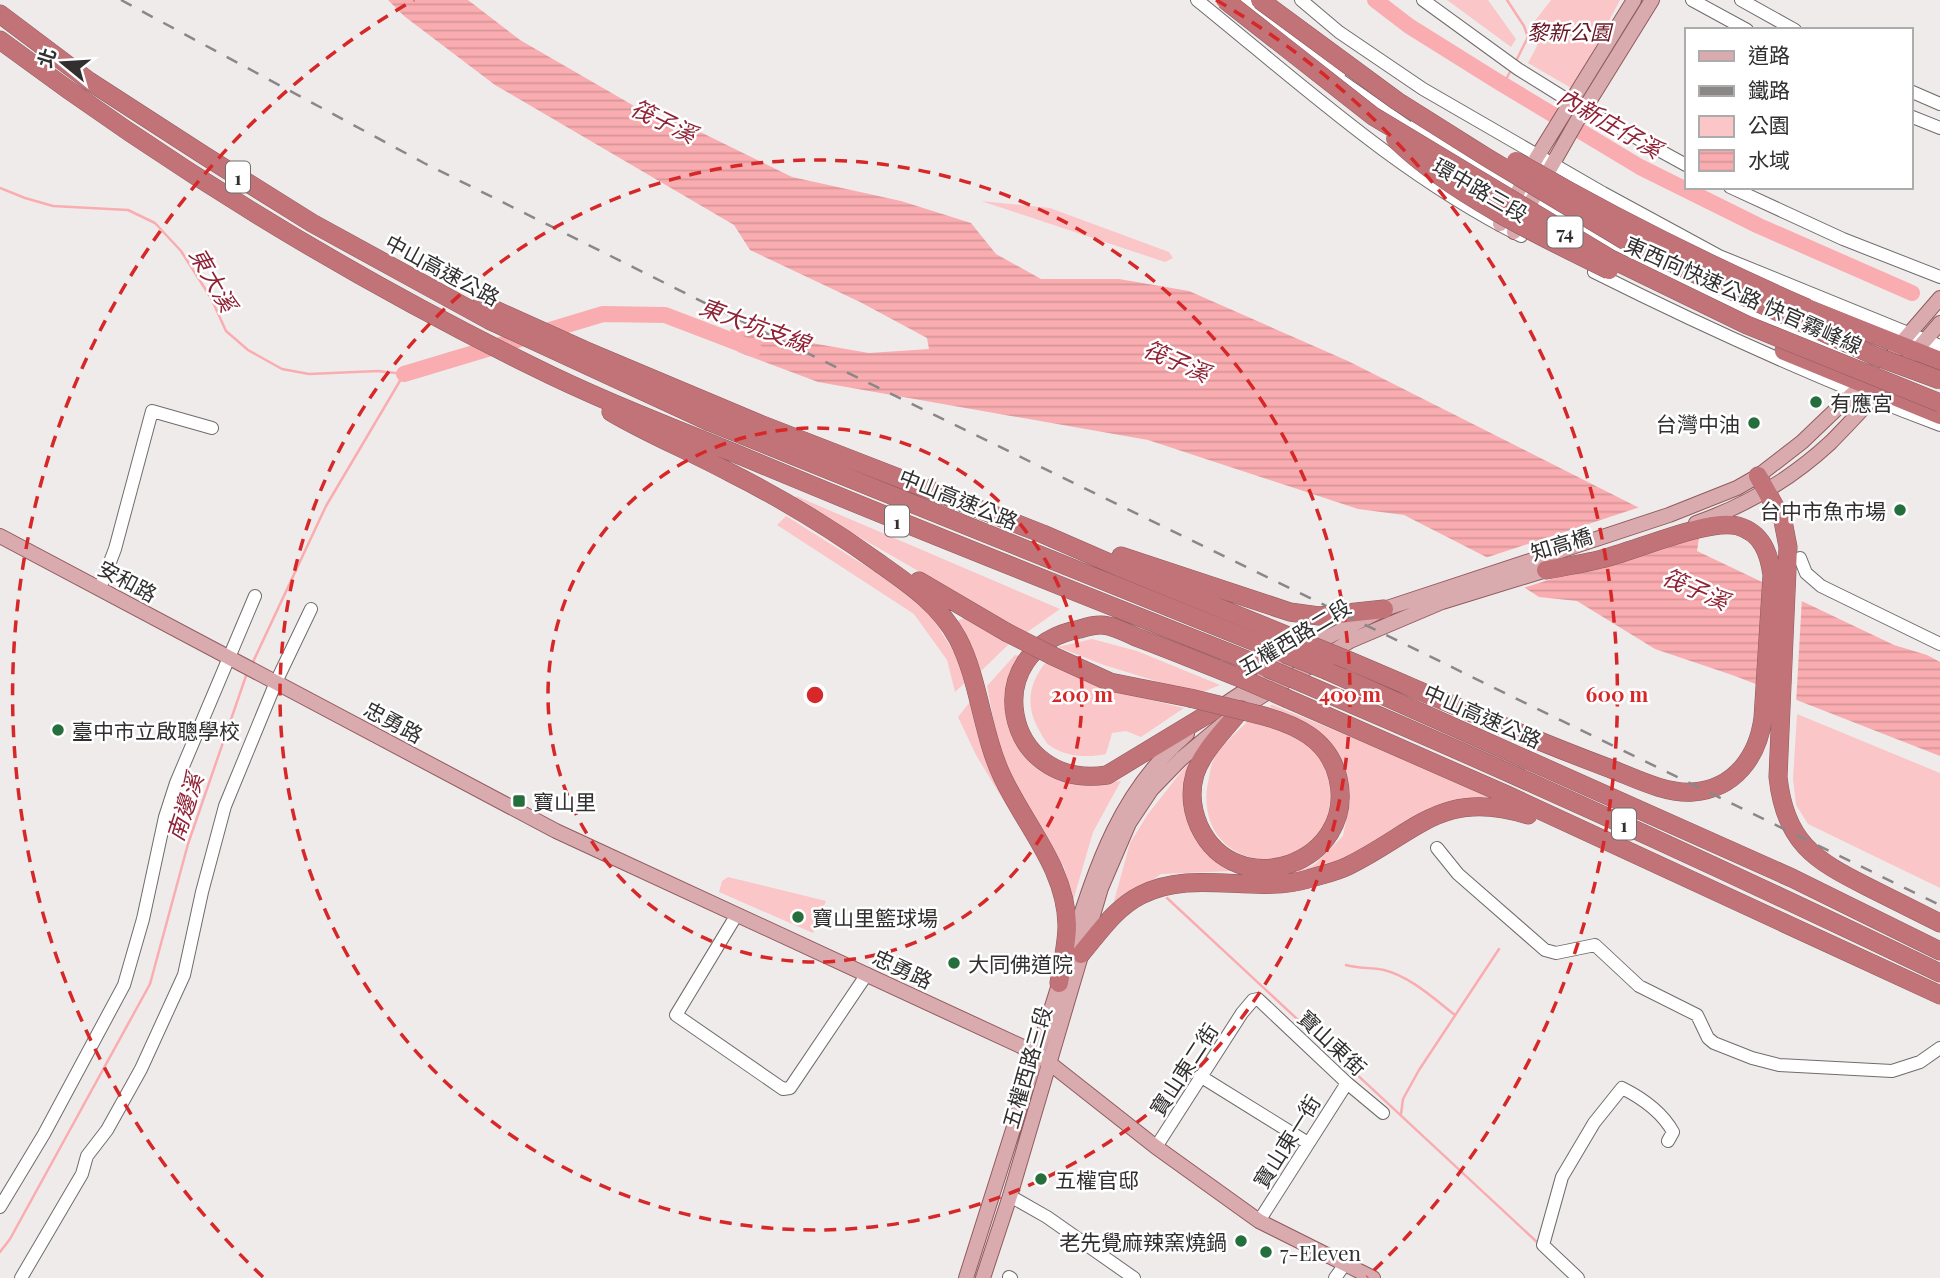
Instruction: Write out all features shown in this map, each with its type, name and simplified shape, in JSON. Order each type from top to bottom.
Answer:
[{"type":"highway","name":"東西向快速公路 快官霧峰線","points":[[1224,0],[1373,116],[1609,258],[1747,325],[1940,403]]},
{"type":"highway","name":"東西向快速公路 快官霧峰線","points":[[1260,0],[1397,101],[1624,240],[1875,356],[1940,380]]},
{"type":"highway","name":"中山高速公路","points":[[0,14],[89,81],[205,156],[312,223],[417,281],[580,356],[710,422],[1328,671],[1780,872],[1940,951]]},
{"type":"highway","name":"中山高速公路","points":[[0,40],[68,91],[304,242],[539,370],[834,495],[1305,684],[1514,774],[1773,892],[1940,972]]},
{"type":"highway","points":[[1397,101],[1434,112],[1613,216],[1719,270],[1940,360]]},
{"type":"highway","points":[[1373,116],[1419,161],[1466,194],[1569,250],[1648,290],[1784,351],[1873,384],[1940,415]]},
{"type":"highway","points":[[580,356],[1043,534],[1647,782],[1684,792],[1713,788],[1730,779],[1744,767],[1754,752],[1772,702]]},
{"type":"highway","points":[[539,370],[619,417],[781,500],[860,549],[1053,656],[1110,682],[1190,698],[1260,715],[1286,721],[1317,740],[1329,755],[1339,783],[1338,813],[1325,840],[1303,859],[1274,869],[1255,868],[1227,858],[1206,839],[1194,812],[1193,783],[1202,758],[1241,709]]},
{"type":"highway","points":[[1762,484],[1783,521],[1788,547],[1780,573],[1772,702],[1779,788],[1789,821],[1802,842],[1830,868],[1940,923]]},
{"type":"highway","points":[[1546,570],[1607,558],[1700,526],[1728,524],[1745,528],[1762,541],[1780,573]]},
{"type":"highway","points":[[1043,534],[1112,553],[1290,612],[1319,615],[1384,609]]},
{"type":"highway","points":[[860,549],[919,591],[950,626],[959,641],[1002,775],[1053,864],[1065,901],[1067,928],[1059,983]]},
{"type":"highway","points":[[1213,711],[1107,775],[1089,778],[1058,771],[1035,755],[1023,740],[1016,723],[1014,695],[1022,667],[1041,644],[1068,631],[1100,625],[1168,648],[1288,699],[1603,839],[1940,995]]},
{"type":"highway","points":[[1081,954],[1118,911],[1141,895],[1167,885],[1195,882],[1292,884],[1347,867],[1442,812],[1503,807],[1603,839]]},
{"type":"main road","points":[[1500,224],[1540,152],[1634,0]]},
{"type":"main road","points":[[1514,232],[1581,115],[1652,0]]},
{"type":"main road","points":[[1911,346],[1940,298]]},
{"type":"main road","points":[[1700,526],[1828,444],[1873,384],[1911,346],[1940,323]]},
{"type":"main road","name":"知高橋","points":[[1441,597],[1737,488],[1762,484]]},
{"type":"main road","name":"安和路","points":[[0,536],[276,682]]},
{"type":"main road","name":"知高橋","points":[[1441,597],[1546,570]]},
{"type":"main road","name":"五權西路二段","points":[[1213,711],[1320,641],[1384,609],[1441,597]]},
{"type":"main road","name":"五權西路二段","points":[[1241,709],[1350,641],[1441,597]]},
{"type":"main road","name":"忠勇路","points":[[276,682],[556,831],[679,886],[736,916],[867,974],[1044,1059],[1259,1221],[1373,1278]]},
{"type":"main road","name":"五權西路三段","points":[[966,1278],[1081,954],[1101,888],[1129,823],[1152,790],[1181,758],[1241,709]]},
{"type":"main road","name":"五權西路三段","points":[[983,1278],[1010,1195],[1044,1059],[1059,983],[1107,841],[1123,810],[1164,753],[1213,711]]},
{"type":"street","name":"環中路三段","points":[[1197,0],[1353,127],[1430,184],[1514,232],[1689,319],[1873,384]]},
{"type":"street","name":"環中路三段","points":[[1235,0],[1299,50],[1421,136],[1518,192]]},
{"type":"street","name":"環中路三段","points":[[1245,0],[1302,45],[1424,132],[1617,253],[1873,384]]},
{"type":"street","points":[[1301,0],[1339,32],[1423,89],[1555,160],[1719,256],[1911,346],[1940,375]]},
{"type":"street","points":[[1423,0],[1567,108],[1685,165]]},
{"type":"street","points":[[1692,0],[1743,28]]},
{"type":"street","points":[[1741,0],[1791,28]]},
{"type":"street","points":[[1912,92],[1940,104]]},
{"type":"street","points":[[1912,117],[1940,128]]},
{"type":"street","points":[[1734,189],[1843,239],[1940,277]]},
{"type":"street","points":[[1911,346],[1940,346]]},
{"type":"street","points":[[1873,384],[1940,397]]},
{"type":"street","points":[[1873,384],[1940,425]]},
{"type":"street","points":[[100,588],[115,549],[152,411],[212,428]]},
{"type":"street","points":[[1800,558],[1806,573],[1821,586],[1940,644]]},
{"type":"street","points":[[0,1208],[44,1134],[124,985],[143,919],[172,794],[232,660],[256,596]]},
{"type":"street","points":[[21,1278],[82,1174],[87,1156],[107,1130],[128,1093],[172,1006],[184,975],[225,806],[276,682],[311,609]]},
{"type":"street","points":[[1437,848],[1472,887],[1545,950],[1556,953],[1595,945],[1639,986],[1697,1015],[1708,1038],[1714,1043],[1740,1054],[1779,1065],[1892,1071],[1920,1062],[1940,1048]]},
{"type":"street","points":[[736,916],[676,1015],[783,1089],[790,1088],[867,974]]},
{"type":"street","name":"寶山東二街","points":[[1156,1146],[1242,1013],[1253,1000],[1258,999]]},
{"type":"street","name":"寶山東街","points":[[1258,999],[1347,1083],[1383,1112]]},
{"type":"street","points":[[1200,1076],[1308,1143]]},
{"type":"street","name":"寶山東一街","points":[[1259,1221],[1347,1083]]},
{"type":"street","points":[[1578,1278],[1544,1245],[1562,1177],[1594,1123],[1622,1088],[1654,1108],[1667,1122],[1673,1132],[1668,1140]]},
{"type":"street","points":[[1010,1195],[1047,1217],[1134,1278]]},
{"type":"street","points":[[1335,1278],[1345,1264]]},
{"type":"green space","name":"黎新公園","points":[[1447,0],[1488,0],[1516,39],[1511,47]]},
{"type":"green space","name":"黎新公園","points":[[1551,0],[1620,0],[1573,89],[1528,63],[1537,46],[1537,26],[1534,22]]},
{"type":"green space","points":[[981,201],[1050,208],[1169,252],[1173,258],[1165,262]]},
{"type":"green space","points":[[796,496],[1060,609],[1026,633],[795,500]]},
{"type":"green space","points":[[786,516],[923,602],[968,680],[955,692],[947,660],[914,614],[777,525]]},
{"type":"green space","points":[[964,618],[1009,644],[981,671],[971,645],[957,621]]},
{"type":"green space","points":[[1092,639],[1137,651],[1220,685],[1198,694],[1104,665],[1058,647]]},
{"type":"green space","points":[[1015,655],[1021,656],[1006,704],[1027,757],[1061,777],[1088,784],[1121,781],[1093,832],[1073,901],[1064,867],[1021,800],[997,739],[987,686]]},
{"type":"green space","points":[[1046,662],[1110,690],[1184,708],[1141,737],[1126,731],[1112,733],[1106,754],[1084,756],[1062,752],[1046,742],[1032,714],[1032,687]]},
{"type":"green space","points":[[972,699],[1039,853],[1034,851],[976,755],[958,717]]},
{"type":"green space","points":[[1270,705],[1508,802],[1457,800],[1430,808],[1367,850],[1311,872],[1292,873],[1314,865],[1343,836],[1350,801],[1347,774],[1335,749],[1319,732],[1271,708]]},
{"type":"green space","points":[[1797,714],[1940,773],[1940,888],[1808,824],[1796,805],[1793,779]]},
{"type":"green space","points":[[1248,721],[1303,740],[1314,747],[1328,770],[1331,787],[1330,815],[1319,840],[1302,855],[1268,860],[1251,858],[1236,852],[1224,843],[1209,817],[1206,800],[1212,763],[1224,745]]},
{"type":"green space","points":[[1192,758],[1202,843],[1231,871],[1161,874],[1120,904],[1114,901],[1130,843],[1148,814]]},
{"type":"green space","name":"寶山里籃球場","points":[[728,877],[826,901],[813,933],[719,892],[722,881]]},
{"type":"water","name":"筏子溪","points":[[388,0],[468,0],[520,40],[648,114],[686,125],[792,177],[901,201],[971,223],[996,254],[1041,279],[1119,279],[1189,291],[1348,361],[1699,538],[1697,551],[1894,645],[1940,662],[1940,756],[1735,676],[1655,649],[1577,601],[1539,597],[1507,576],[1494,561],[1404,515],[1358,509],[1148,440],[818,382],[738,352],[730,329],[869,353],[929,349],[927,338],[860,302],[750,250],[734,225],[495,85],[404,16]]},
{"type":"pier","points":[[1643,506],[1696,533],[1520,589],[1504,579],[1492,564],[1482,559]]},
{"type":"pier","points":[[1765,580],[1802,597],[1796,704],[1759,689]]},
{"type":"waterway","name":"內新庄仔溪","points":[[1375,0],[1409,26],[1640,167],[1759,226],[1912,293]]},
{"type":"waterway","points":[[1507,0],[1528,37],[1516,61]]},
{"type":"waterway","points":[[1503,85],[1511,70]]},
{"type":"waterway","name":"東大溪","points":[[0,188],[53,206],[128,210],[155,223],[181,251],[211,298],[226,331],[248,350],[282,369],[309,374],[378,371],[404,374],[326,506],[252,664]]},
{"type":"waterway","name":"東大坑支線","points":[[404,374],[603,314],[665,315],[754,349]]},
{"type":"waterway","name":"南邊溪","points":[[0,1252],[10,1239],[150,984],[188,844],[247,673]]},
{"type":"waterway","points":[[1167,898],[1539,1244]]},
{"type":"waterway","points":[[1401,1114],[1403,1099],[1419,1070],[1499,949]]},
{"type":"waterway","points":[[1346,965],[1394,973],[1421,989],[1455,1015]]},
{"type":"railway","points":[[121,0],[424,163],[723,312],[1940,905]]},
{"type":"place","name":"有應宮","points":[[1816,402]]},
{"type":"place","name":"台灣中油","points":[[1754,423]]},
{"type":"place","name":"台中市魚市場","points":[[1900,510]]},
{"type":"place","name":"臺中市立啟聰學校","points":[[58,730]]},
{"type":"place","name":"寶山里","points":[[519,801]]},
{"type":"place","name":"寶山里籃球場","points":[[798,917]]},
{"type":"place","name":"大同佛道院","points":[[954,963]]},
{"type":"place","name":"五權官邸","points":[[1041,1179]]},
{"type":"place","name":"老先覺麻辣窯燒鍋","points":[[1241,1241]]},
{"type":"place","name":"7-Eleven","points":[[1266,1252]]}]
